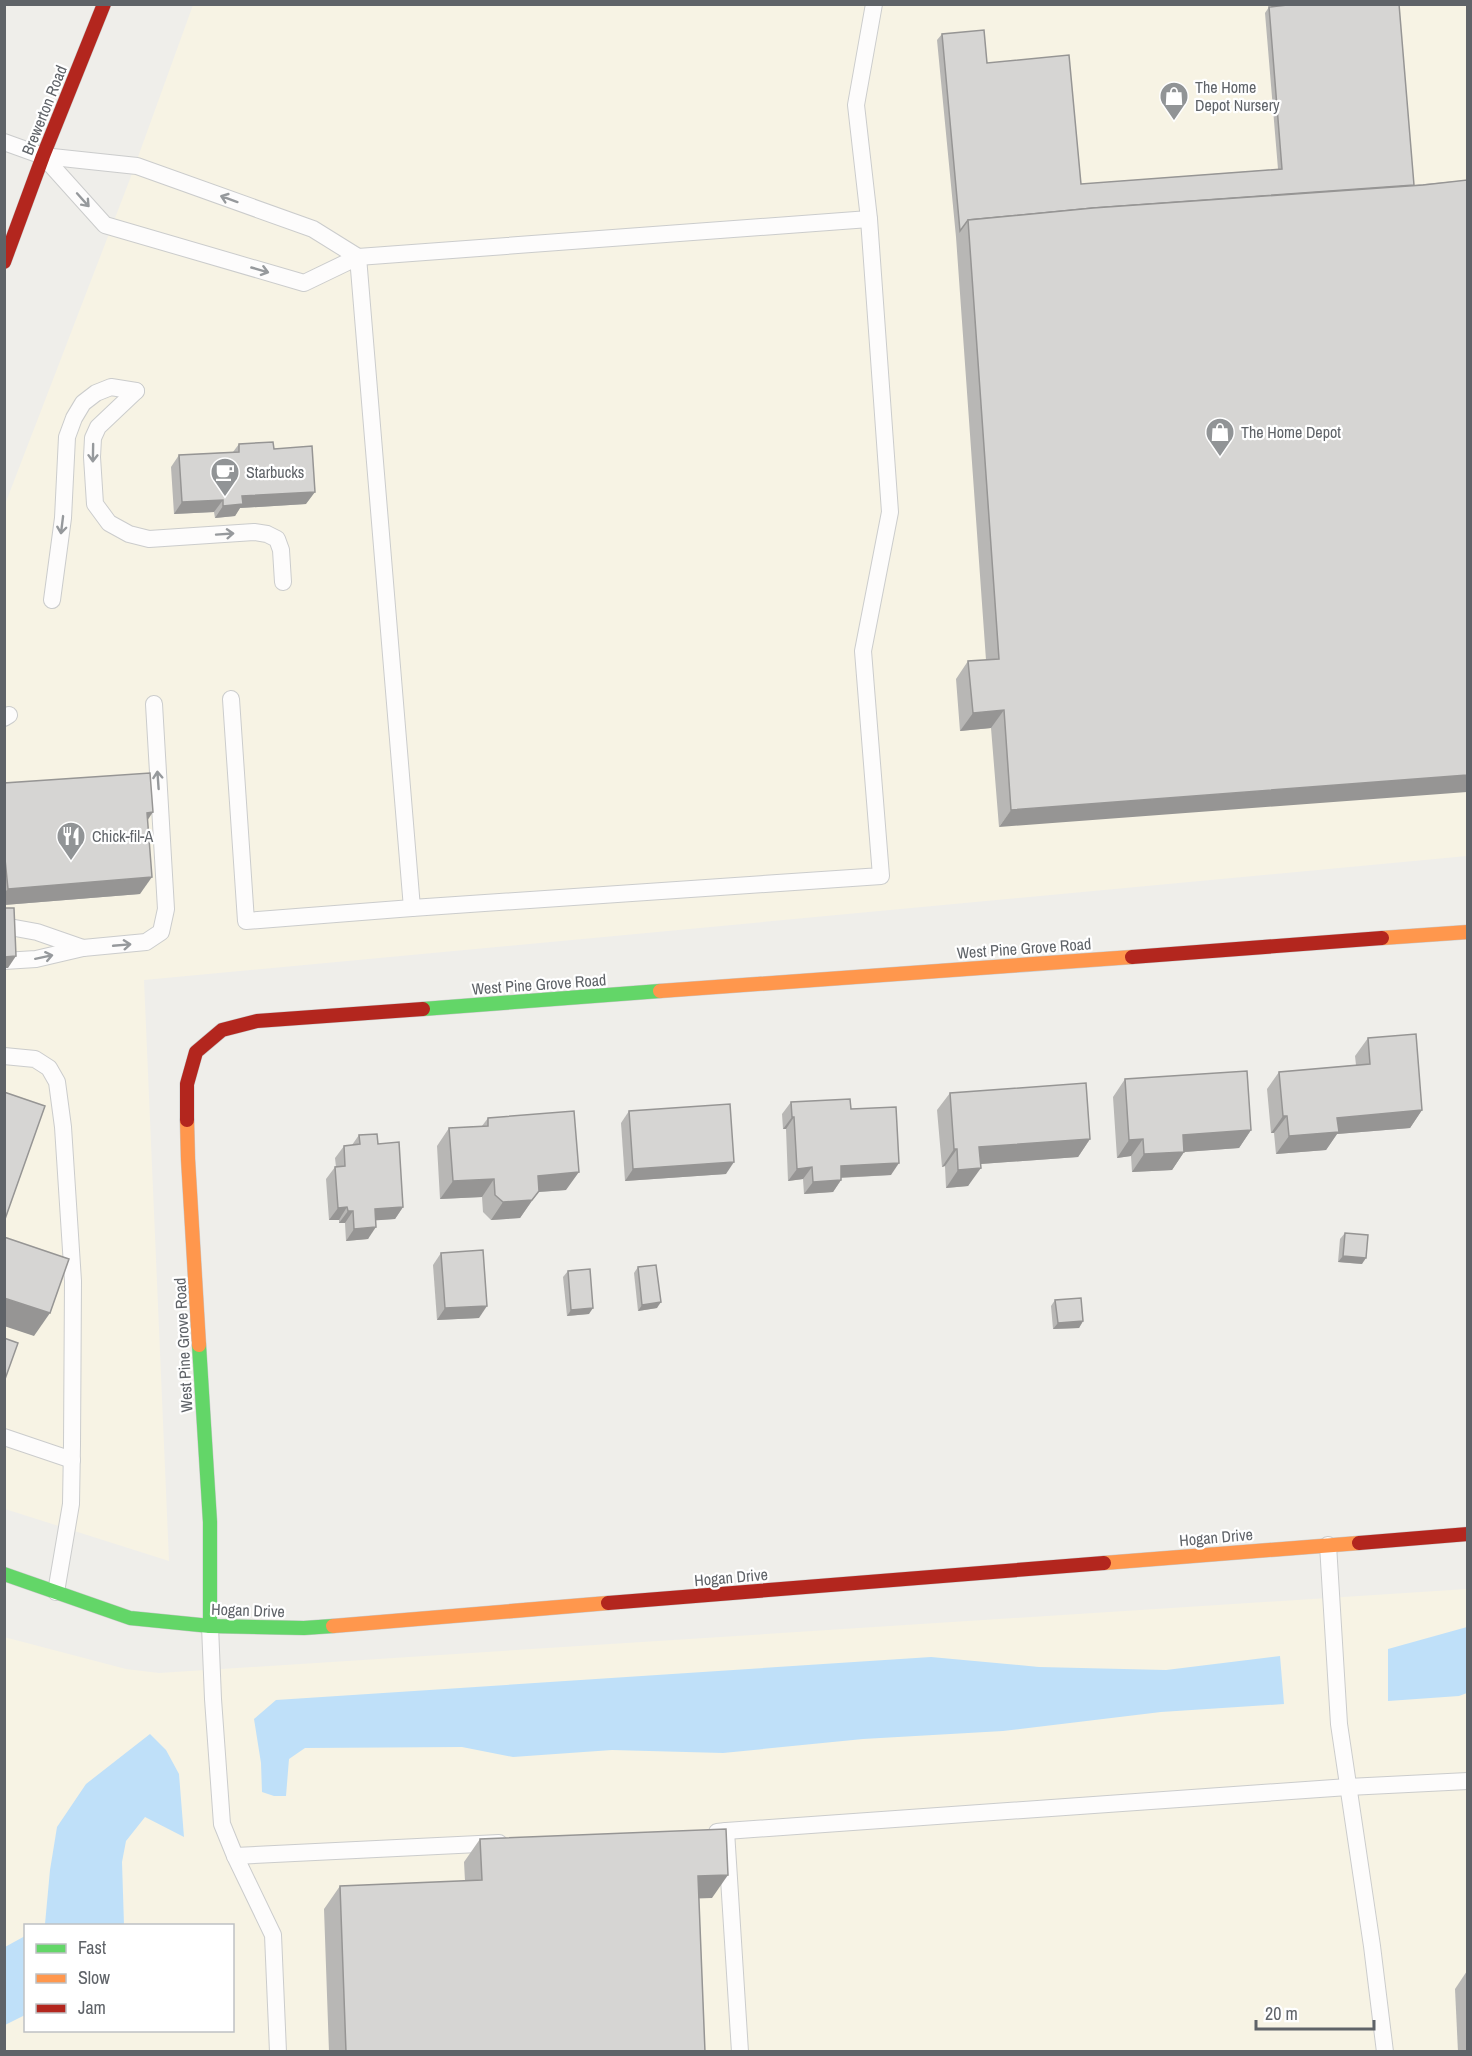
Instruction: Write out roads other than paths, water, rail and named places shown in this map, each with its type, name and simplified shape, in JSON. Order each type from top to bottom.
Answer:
[{"type":"street","name":"Brewerton Road","points":[[4,262],[43,156],[104,4]]},
{"type":"street","name":"West Pine Grove Road","points":[[210,1626],[210,1522],[188,1159],[187,1084],[196,1052],[222,1030],[257,1021],[1467,932]]},
{"type":"street","name":"Hogan Drive","points":[[4,1574],[130,1618],[210,1626],[303,1628],[1467,1534]]},
{"type":"lane","points":[[231,699],[246,921],[881,876],[863,651],[890,512],[869,219],[856,105],[874,4]]},
{"type":"lane","points":[[4,142],[43,156],[137,166],[313,229],[358,257]]},
{"type":"lane","points":[[43,156],[105,225],[303,283],[358,257],[869,219]]},
{"type":"lane","points":[[358,257],[412,908]]},
{"type":"lane","points":[[52,600],[63,518],[67,437],[83,403],[96,393],[111,387],[136,391],[98,427],[93,438],[95,504],[109,523],[129,534],[149,539],[254,532],[267,534],[277,539],[281,550],[283,582]]},
{"type":"lane","points":[[4,961],[36,960],[83,948],[146,942],[161,932],[166,909],[154,704]]},
{"type":"lane","points":[[4,926],[38,932],[83,948]]},
{"type":"lane","points":[[4,1056],[35,1059],[49,1068],[57,1082],[63,1127],[73,1281],[72,1460],[71,1504],[56,1592]]},
{"type":"lane","points":[[4,1437],[72,1460]]},
{"type":"lane","points":[[1328,1545],[1339,1724],[1372,1946],[1385,2052]]},
{"type":"lane","points":[[210,1626],[222,1824],[273,1935],[278,2052]]},
{"type":"lane","points":[[703,1832],[1348,1787],[1467,1781]]},
{"type":"lane","points":[[726,1831],[740,2052]]},
{"type":"lane","points":[[235,1856],[516,1842]]},
{"type":"water","points":[[1467,1627],[1467,1693],[1459,1696],[1388,1701],[1388,1649]]},
{"type":"water","points":[[1280,1656],[1284,1704],[1161,1712],[1003,1731],[863,1739],[723,1753],[612,1750],[513,1757],[462,1747],[305,1748],[289,1759],[286,1796],[274,1796],[262,1792],[261,1763],[254,1719],[276,1700],[931,1657],[1039,1667],[1166,1670]]},
{"type":"water","points":[[150,1734],[166,1750],[179,1774],[184,1837],[145,1817],[126,1841],[122,1862],[124,1924],[45,1924],[57,1827],[86,1784]]},
{"type":"water","points":[[24,1937],[24,2016],[5,2025],[5,1947]]},
{"type":"place","name":"The Home Depot Nursery","points":[[1174,122]]},
{"type":"place","name":"The Home Depot","points":[[1220,458]]},
{"type":"place","name":"Starbucks","points":[[225,498]]},
{"type":"place","name":"Chick-fil-A","points":[[71,862]]}]
